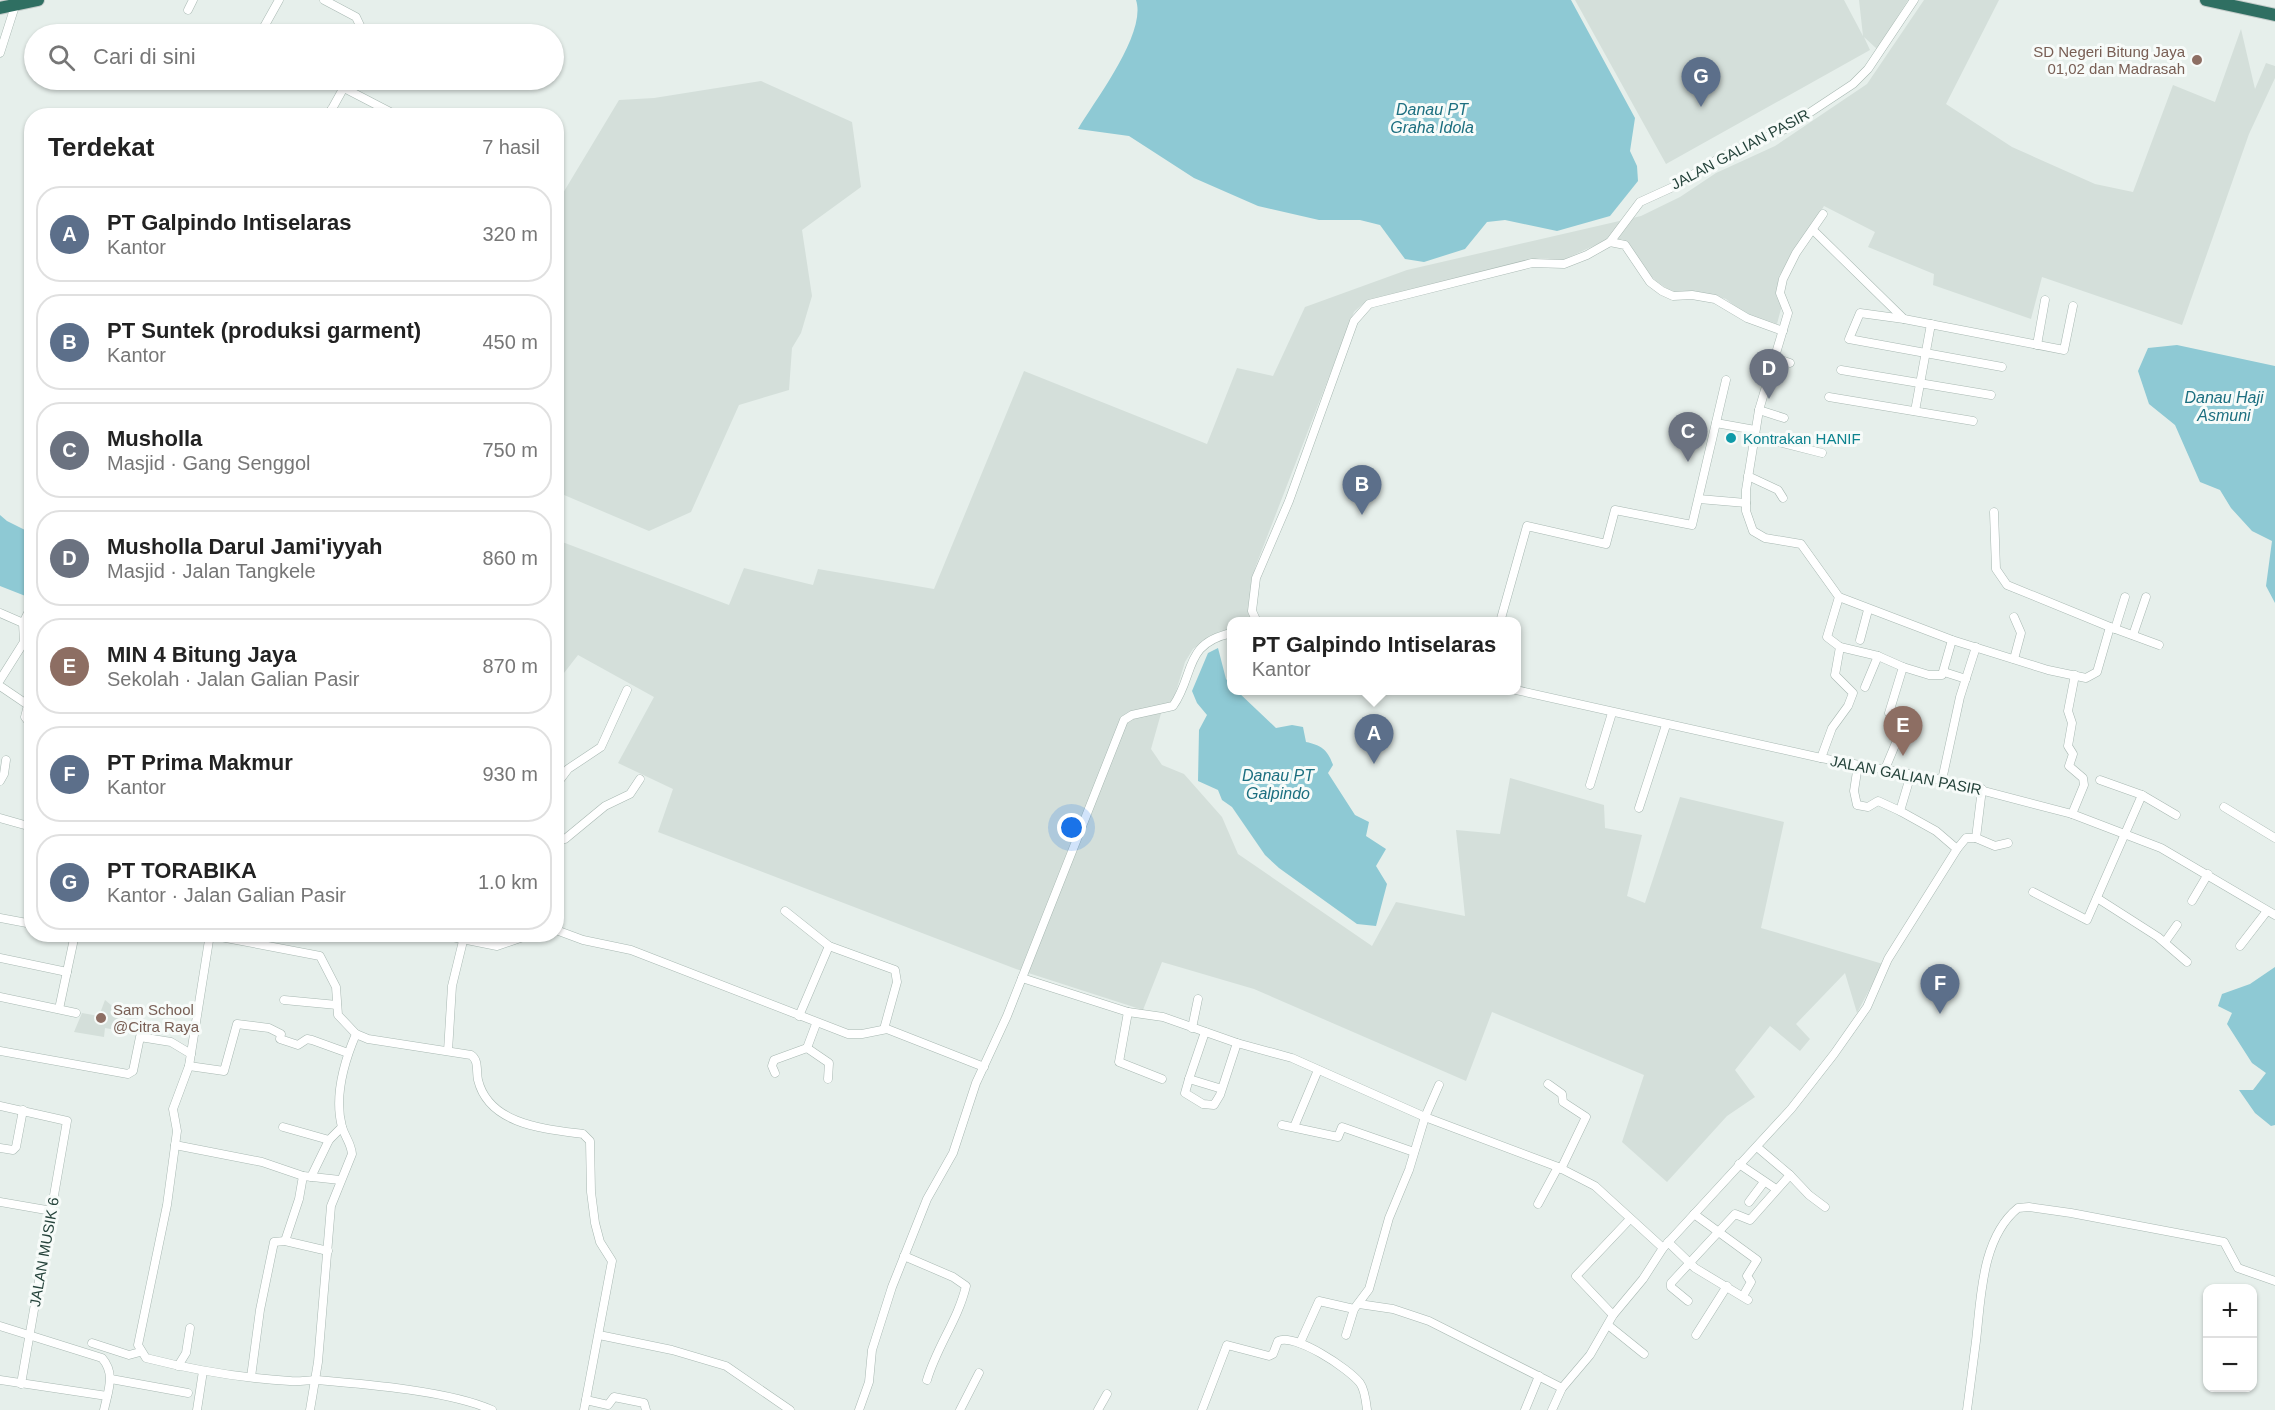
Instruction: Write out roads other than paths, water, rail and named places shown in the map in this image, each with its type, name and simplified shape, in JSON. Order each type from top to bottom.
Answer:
[{"type":"highway","points":[[6,5],[38,0]]},
{"type":"highway","points":[[2206,0],[2275,15]]},
{"type":"street","points":[[188,10],[193,0]]},
{"type":"street","points":[[266,24],[279,0]]},
{"type":"street","points":[[324,0],[356,17],[359,24]]},
{"type":"street","name":"JALAN GALIAN PASIR","points":[[1610,242],[1640,202],[1684,180],[1723,156],[1785,129],[1853,84],[1868,69],[1914,0]]},
{"type":"street","points":[[0,54],[6,5]]},
{"type":"street","points":[[333,108],[343,90]]},
{"type":"street","points":[[348,90],[383,108]]},
{"type":"street","points":[[1823,214],[1783,279],[1780,292],[1788,310],[1759,410],[1748,476],[1746,511],[1754,531],[1765,538],[1801,544],[1839,597],[1868,610],[1952,640],[2086,678],[2097,672],[2124,597]]},
{"type":"street","points":[[1813,230],[1904,319]]},
{"type":"street","points":[[1255,617],[1252,611],[1256,578],[1289,501],[1354,321],[1364,307],[1532,263],[1564,264],[1587,255],[1610,242],[1624,245],[1650,282],[1666,294],[1715,298],[1747,318],[1783,331]]},
{"type":"street","points":[[2037,345],[2045,300]]},
{"type":"street","points":[[2002,367],[1849,339],[1860,313],[2065,349],[2073,306]]},
{"type":"street","points":[[1915,411],[1930,324]]},
{"type":"street","points":[[1775,358],[1790,363]]},
{"type":"street","points":[[1841,370],[1990,395]]},
{"type":"street","points":[[1501,617],[1527,526],[1606,544],[1615,510],[1692,525],[1726,380]]},
{"type":"street","points":[[1829,398],[1973,422]]},
{"type":"street","points":[[1759,410],[1784,418]]},
{"type":"street","points":[[1716,423],[1822,453]]},
{"type":"street","points":[[1748,476],[1778,490],[1783,498]]},
{"type":"street","points":[[1699,499],[1746,503]]},
{"type":"street","points":[[1994,512],[1993,540],[1996,569],[2007,585],[2159,645]]},
{"type":"street","points":[[1839,597],[1827,637],[1840,646],[1878,656],[1929,675],[1939,676],[1944,672],[1952,640]]},
{"type":"street","points":[[2133,635],[2146,597]]},
{"type":"street","points":[[1860,640],[1868,610]]},
{"type":"street","points":[[0,613],[24,623],[24,642],[0,680]]},
{"type":"street","points":[[2014,617],[2021,633],[2014,658]]},
{"type":"street","points":[[859,1410],[869,1382],[872,1350],[904,1256],[933,1186],[953,1153],[984,1067],[1022,978],[1124,720],[1132,715],[1173,706],[1196,652],[1213,639],[1227,635]]},
{"type":"street","points":[[1821,758],[1832,728],[1848,706],[1853,693],[1835,675],[1840,646]]},
{"type":"street","points":[[1942,780],[1966,678],[1976,647]]},
{"type":"street","points":[[1865,687],[1878,656]]},
{"type":"street","points":[[1885,769],[1906,728],[1902,722],[1889,713],[1903,667]]},
{"type":"street","points":[[1944,672],[1966,678]]},
{"type":"street","points":[[2072,814],[2084,785],[2083,778],[2069,766],[2073,754],[2068,746],[2072,723],[2068,711],[2075,675]]},
{"type":"street","points":[[0,686],[24,702]]},
{"type":"street","points":[[564,774],[568,769],[601,747],[627,690]]},
{"type":"street","name":"JALAN GALIAN PASIR","points":[[1521,691],[1821,758],[1942,780],[2072,814],[2126,833],[2208,874],[2275,915]]},
{"type":"street","points":[[1590,785],[1612,713]]},
{"type":"street","points":[[1639,808],[1666,725]]},
{"type":"street","points":[[0,781],[4,774],[6,760]]},
{"type":"street","points":[[1858,765],[1854,790],[1857,805],[1868,807],[1878,801],[1936,831],[1957,849]]},
{"type":"street","points":[[1900,811],[1911,774]]},
{"type":"street","points":[[564,839],[605,806],[630,794],[640,778]]},
{"type":"street","points":[[2100,780],[2142,795],[2176,815]]},
{"type":"street","points":[[1976,838],[1982,789]]},
{"type":"street","points":[[2033,892],[2087,920],[2142,795]]},
{"type":"street","points":[[2224,807],[2275,838]]},
{"type":"street","points":[[0,818],[24,824]]},
{"type":"street","points":[[1552,1410],[1562,1388],[1590,1355],[1613,1315],[1643,1279],[1665,1245],[1757,1147],[1820,1074],[1867,1007],[1888,959],[1957,849],[1966,838],[1976,838],[1995,846],[2008,843]]},
{"type":"street","points":[[2192,901],[2208,874]]},
{"type":"street","points":[[2097,898],[2165,942],[2187,962]]},
{"type":"street","points":[[785,911],[829,946],[895,970],[897,982],[884,1029]]},
{"type":"street","points":[[2240,946],[2266,911]]},
{"type":"street","points":[[0,918],[24,922]]},
{"type":"street","points":[[2165,942],[2177,925]]},
{"type":"street","points":[[564,933],[583,940],[631,950],[816,1024],[856,1035],[884,1029],[984,1067]]},
{"type":"street","points":[[59,1009],[73,942]]},
{"type":"street","points":[[209,942],[189,1066],[173,1109],[177,1131],[162,1227],[138,1345],[140,1352],[146,1358],[203,1371],[291,1381],[315,1380],[446,1397],[492,1410]]},
{"type":"street","points":[[253,942],[314,952],[323,961],[336,987],[340,1019],[356,1034],[368,1040],[475,1057],[478,1082],[497,1111],[525,1124],[583,1134],[590,1141],[591,1192],[595,1223],[600,1242],[612,1261],[584,1410]]},
{"type":"street","points":[[448,1051],[452,986],[463,942]]},
{"type":"street","points":[[470,942],[496,946],[508,942]]},
{"type":"street","points":[[799,1016],[829,946]]},
{"type":"street","points":[[0,958],[67,972]]},
{"type":"street","points":[[1022,978],[1128,1012],[1163,1017],[1237,1043],[1292,1058],[1425,1117],[1560,1168],[1595,1186],[1630,1220],[1690,1264],[1745,1298],[1751,1282],[1747,1276],[1758,1261],[1694,1214]]},
{"type":"street","points":[[0,997],[76,1013]]},
{"type":"street","points":[[1192,1028],[1198,999]]},
{"type":"street","points":[[284,1000],[338,1005]]},
{"type":"street","points":[[1128,1012],[1119,1062],[1162,1079]]},
{"type":"street","points":[[189,1066],[226,1070],[237,1024],[269,1028],[280,1034],[280,1039],[295,1044],[312,1040],[348,1053]]},
{"type":"street","points":[[775,1073],[772,1066],[774,1060],[807,1048],[816,1024]]},
{"type":"street","points":[[1205,1032],[1185,1093],[1209,1106],[1218,1101],[1237,1043]]},
{"type":"street","points":[[310,1410],[315,1380],[331,1206],[352,1154],[351,1144],[342,1127],[340,1090],[348,1053],[356,1034]]},
{"type":"street","points":[[0,1051],[131,1074],[140,1037],[171,1042],[191,1054]]},
{"type":"street","points":[[807,1048],[829,1063],[828,1079]]},
{"type":"street","points":[[1294,1127],[1318,1070]]},
{"type":"street","points":[[1189,1079],[1222,1089]]},
{"type":"street","points":[[1538,1204],[1560,1168],[1586,1117],[1563,1102],[1562,1094],[1548,1084]]},
{"type":"street","points":[[1346,1335],[1357,1307],[1369,1289],[1389,1218],[1425,1117],[1439,1085]]},
{"type":"street","points":[[0,1106],[23,1110],[16,1147],[0,1148]]},
{"type":"street","name":"JALAN MUSIK 6","points":[[21,1383],[67,1121],[23,1110]]},
{"type":"street","points":[[1282,1125],[1338,1137],[1342,1127],[1414,1152]]},
{"type":"street","points":[[284,1127],[329,1140]]},
{"type":"street","points":[[285,1241],[307,1177],[329,1140],[342,1127]]},
{"type":"street","points":[[175,1145],[262,1162],[307,1177],[340,1180]]},
{"type":"street","points":[[1757,1147],[1825,1207]]},
{"type":"street","points":[[1739,1164],[1776,1189]]},
{"type":"street","points":[[1688,1301],[1670,1285],[1735,1214],[1750,1220],[1790,1175]]},
{"type":"street","points":[[1749,1202],[1764,1182]]},
{"type":"street","points":[[0,1202],[52,1211]]},
{"type":"street","points":[[1967,1410],[1978,1306],[1986,1270],[1997,1238],[2010,1216],[2018,1208],[2029,1207],[2071,1213],[2224,1242],[2238,1268],[2275,1281]]},
{"type":"street","points":[[1613,1315],[1597,1301],[1576,1275],[1630,1220]]},
{"type":"street","points":[[251,1377],[260,1310],[274,1242],[285,1241],[328,1251]]},
{"type":"street","points":[[904,1256],[953,1277],[966,1286],[957,1317],[934,1355],[927,1380]]},
{"type":"street","points":[[1695,1335],[1727,1286]]},
{"type":"street","points":[[1300,1343],[1319,1301],[1357,1307],[1394,1309],[1430,1321],[1562,1388]]},
{"type":"street","points":[[1608,1325],[1644,1354]]},
{"type":"street","points":[[0,1326],[30,1333],[102,1358],[111,1379],[104,1410]]},
{"type":"street","points":[[178,1366],[186,1353],[190,1328]]},
{"type":"street","points":[[599,1335],[672,1350],[726,1366],[790,1410]]},
{"type":"street","points":[[1202,1410],[1227,1345],[1269,1356],[1280,1340],[1300,1343],[1328,1359],[1360,1383],[1367,1410]]},
{"type":"street","points":[[92,1343],[122,1354],[133,1355],[140,1352]]},
{"type":"street","points":[[197,1410],[203,1371]]},
{"type":"street","points":[[960,1410],[979,1373]]},
{"type":"street","points":[[1525,1410],[1539,1376]]},
{"type":"street","points":[[111,1379],[189,1393]]},
{"type":"street","points":[[0,1380],[107,1396]]},
{"type":"street","points":[[1098,1410],[1107,1394]]},
{"type":"street","points":[[586,1400],[608,1405],[614,1396],[644,1403],[646,1410]]},
{"type":"water","name":"Danau PT Graha Idola","points":[[1136,0],[1571,0],[1635,118],[1630,151],[1637,166],[1638,181],[1610,216],[1557,231],[1505,220],[1487,222],[1465,249],[1424,262],[1405,259],[1380,225],[1360,220],[1319,220],[1258,206],[1194,178],[1129,136],[1078,129],[1118,66],[1127,47],[1134,30],[1137,14]]},
{"type":"water","name":"Danau Haji Asmuni","points":[[2177,345],[2275,366],[2275,603],[2266,586],[2272,541],[2252,531],[2231,508],[2220,490],[2200,482],[2175,425],[2149,404],[2138,371],[2148,348]]},
{"type":"water","points":[[0,515],[24,530],[24,595],[0,586]]},
{"type":"water","name":"Danau PT Galpindo","points":[[1218,648],[1227,680],[1227,695],[1241,695],[1276,728],[1292,725],[1303,727],[1306,742],[1320,747],[1329,756],[1333,765],[1328,773],[1355,815],[1369,822],[1366,836],[1386,849],[1376,866],[1387,884],[1376,926],[1357,924],[1279,868],[1265,855],[1232,807],[1222,800],[1218,790],[1198,781],[1199,730],[1207,715],[1197,703],[1192,691],[1208,653]]},
{"type":"water","points":[[2275,967],[2275,1125],[2271,1126],[2255,1113],[2239,1090],[2253,1090],[2266,1073],[2252,1063],[2227,1024],[2232,1013],[2218,1006],[2222,994],[2250,984]]},
{"type":"place","name":"SD Negeri Bitung Jaya 01,02 dan Madrasah","points":[[2197,60]]},
{"type":"place","name":"PT TORABIKA","points":[[1701,107]]},
{"type":"place","name":"Musholla Darul Jami'iyyah","points":[[1769,399]]},
{"type":"place","name":"Kontrakan HANIF","points":[[1731,438]]},
{"type":"place","name":"Musholla","points":[[1688,462]]},
{"type":"place","name":"PT Suntek (produksi garment)","points":[[1362,515]]},
{"type":"place","name":"MIN 4 Bitung Jaya","points":[[1903,756]]},
{"type":"place","name":"PT Galpindo Intiselaras","points":[[1374,764]]},
{"type":"place","name":"PT Prima Makmur","points":[[1940,1014]]},
{"type":"place","name":"Sam School @Citra Raya","points":[[101,1018]]}]
